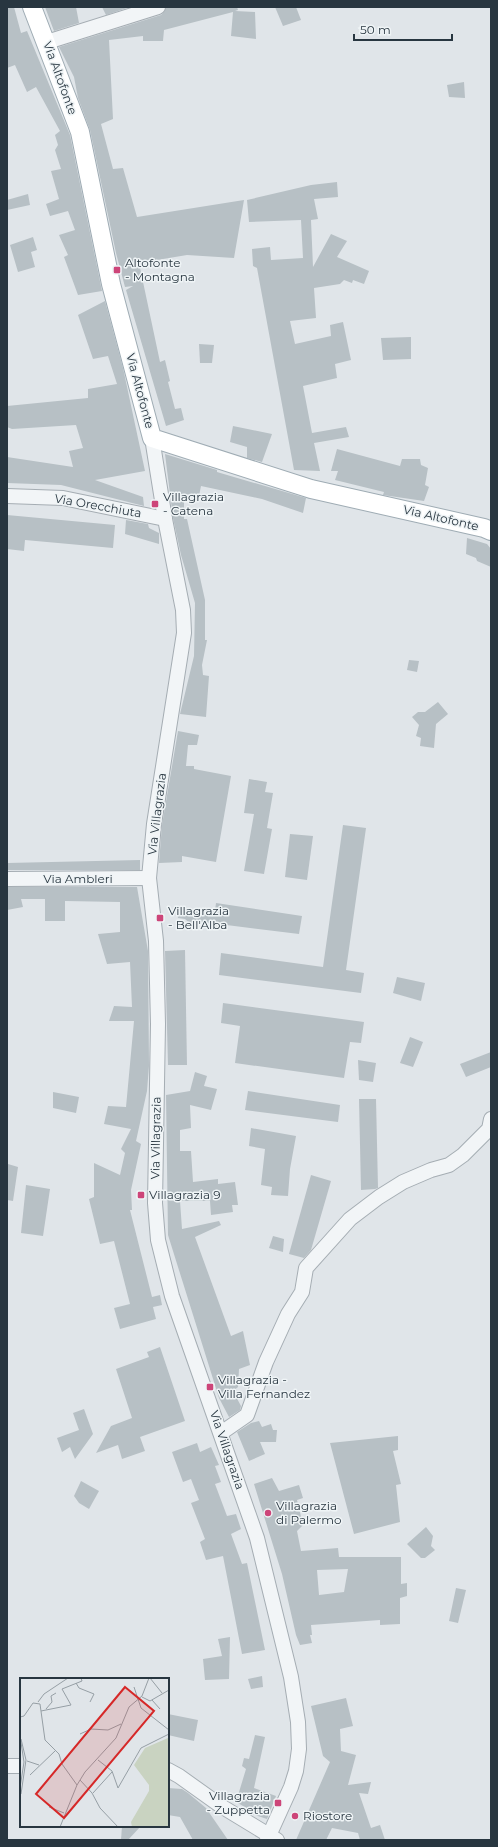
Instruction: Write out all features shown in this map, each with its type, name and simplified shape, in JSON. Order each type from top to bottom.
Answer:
[{"type":"main road","name":"Via Altofonte","points":[[32,7],[47,42],[80,132],[111,284],[152,438],[311,489],[484,528],[491,532]]},
{"type":"street","points":[[47,42],[158,7]]},
{"type":"street","name":"Via Villagrazia","points":[[152,438],[165,519],[183,610],[184,633],[154,824],[150,878],[156,941],[158,1024],[155,1189],[158,1240],[172,1296],[257,1538],[292,1677],[298,1722],[299,1749],[292,1788],[271,1838]]},
{"type":"street","name":"Via Orecchiuta","points":[[7,496],[62,498],[165,519]]},
{"type":"street","name":"Via Ambleri","points":[[7,879],[150,878]]},
{"type":"street","points":[[221,1433],[247,1415],[266,1362],[288,1314],[302,1292],[306,1268],[350,1219],[379,1197],[403,1182],[431,1170],[449,1165],[463,1155],[489,1129],[491,1119]]},
{"type":"street","points":[[7,1766],[20,1766]]},
{"type":"street","points":[[169,1771],[271,1838]]},
{"type":"building","points":[[7,7],[14,7],[21,33],[27,31],[70,135],[102,291],[78,295],[64,257],[68,255],[59,235],[75,230],[68,211],[50,216],[46,204],[59,199],[51,171],[61,169],[55,150],[58,145],[55,135],[60,131],[36,87],[27,92],[15,65],[7,68]]},
{"type":"building","points":[[45,7],[76,7],[79,23],[54,31]]},
{"type":"building","points":[[102,7],[130,7],[106,15]]},
{"type":"building","points":[[166,7],[237,7],[238,10],[235,11],[255,12],[256,39],[231,36],[233,12],[164,30],[163,41],[143,41],[143,36],[109,40],[113,119],[101,124],[113,169],[123,168],[137,217],[244,200],[234,258],[187,255],[139,263],[160,362],[165,360],[170,381],[168,382],[175,409],[181,408],[184,420],[166,426],[126,290],[133,286],[125,287],[116,253],[90,130],[78,98],[74,77],[59,47],[161,15]]},
{"type":"building","points":[[275,7],[296,7],[301,20],[283,26]]},
{"type":"building","points":[[464,82],[465,98],[449,97],[447,85]]},
{"type":"building","points":[[337,182],[338,197],[314,199],[318,219],[311,220],[313,267],[331,234],[347,241],[337,257],[369,271],[364,284],[353,280],[352,283],[344,280],[340,284],[314,288],[316,318],[290,321],[295,344],[331,336],[330,325],[343,322],[351,360],[335,364],[337,378],[303,386],[312,433],[346,427],[349,437],[314,443],[320,471],[294,470],[257,268],[253,266],[252,249],[270,247],[271,260],[303,258],[301,220],[249,222],[247,200],[311,185]]},
{"type":"building","points":[[28,194],[30,205],[7,210],[7,200]]},
{"type":"building","points":[[33,237],[37,250],[31,252],[35,267],[18,272],[10,245]]},
{"type":"building","points":[[105,301],[123,368],[145,471],[95,480],[143,497],[144,506],[61,485],[7,483],[7,457],[73,467],[69,451],[83,448],[76,425],[12,429],[7,427],[7,406],[88,398],[88,389],[117,384],[108,356],[93,359],[78,315]]},
{"type":"building","points":[[411,337],[411,359],[383,360],[381,338]]},
{"type":"building","points":[[199,344],[214,345],[212,363],[200,363]]},
{"type":"building","points":[[233,426],[272,434],[262,462],[247,458],[247,447],[230,442]]},
{"type":"building","points":[[337,449],[400,466],[402,459],[420,459],[421,465],[428,468],[425,485],[429,487],[424,501],[383,495],[384,492],[335,480],[338,471],[331,471]]},
{"type":"building","points":[[165,454],[217,470],[217,472],[306,498],[303,513],[262,499],[201,486],[199,496],[184,494],[184,519],[187,519],[205,600],[205,640],[207,640],[202,665],[203,675],[209,676],[206,717],[180,714],[194,656],[195,603],[181,555],[173,518]]},
{"type":"building","points":[[7,515],[115,525],[113,548],[25,540],[24,551],[7,549]]},
{"type":"building","points":[[126,520],[148,524],[149,528],[159,533],[159,544],[125,534]]},
{"type":"building","points":[[467,538],[487,544],[491,549],[491,567],[466,554]]},
{"type":"building","points":[[409,660],[419,661],[417,672],[407,670]]},
{"type":"building","points":[[438,702],[448,714],[436,724],[434,748],[420,746],[421,738],[416,736],[419,725],[412,717],[418,712],[425,712]]},
{"type":"building","points":[[178,731],[199,735],[197,745],[188,745],[186,766],[194,766],[194,769],[231,776],[216,862],[182,856],[182,862],[159,863],[162,825]]},
{"type":"building","points":[[249,779],[267,782],[265,792],[273,793],[267,828],[272,829],[264,874],[244,871],[254,814],[244,813]]},
{"type":"building","points":[[343,825],[366,828],[346,970],[364,973],[361,993],[219,975],[221,953],[323,967]]},
{"type":"building","points":[[290,834],[313,836],[307,880],[285,877]]},
{"type":"building","points":[[140,860],[140,870],[7,870],[7,863]]},
{"type":"building","points":[[7,887],[137,887],[148,951],[149,1066],[147,1091],[136,1141],[141,1144],[131,1190],[132,1210],[130,1210],[152,1297],[160,1295],[162,1305],[153,1307],[156,1319],[120,1329],[114,1308],[130,1304],[114,1241],[100,1244],[89,1199],[94,1197],[94,1163],[120,1175],[125,1153],[121,1149],[131,1129],[104,1124],[108,1106],[126,1107],[134,1021],[109,1021],[114,1006],[132,1007],[130,962],[107,964],[98,934],[120,932],[120,902],[65,901],[65,921],[45,921],[45,899],[21,899],[23,907],[7,910]]},
{"type":"building","points":[[216,903],[302,916],[299,934],[195,921],[194,927],[185,919],[178,918],[177,912],[215,911]]},
{"type":"building","points":[[185,950],[187,1065],[168,1065],[165,951]]},
{"type":"building","points":[[397,977],[425,983],[421,1001],[393,993]]},
{"type":"building","points":[[223,1003],[364,1022],[361,1043],[350,1042],[344,1078],[235,1063],[240,1026],[221,1023]]},
{"type":"building","points":[[410,1037],[423,1042],[413,1067],[400,1063]]},
{"type":"building","points":[[491,1052],[491,1067],[466,1077],[460,1064]]},
{"type":"building","points":[[358,1060],[376,1063],[373,1082],[359,1080]]},
{"type":"building","points":[[195,1072],[207,1076],[204,1086],[217,1089],[211,1110],[190,1105],[191,1128],[180,1130],[180,1151],[191,1151],[193,1182],[218,1179],[218,1184],[235,1182],[238,1205],[232,1205],[233,1212],[211,1215],[210,1201],[180,1201],[182,1229],[219,1221],[221,1225],[195,1237],[231,1336],[243,1331],[250,1365],[239,1369],[238,1387],[233,1391],[241,1406],[240,1410],[229,1417],[219,1398],[168,1235],[166,1095],[190,1091]]},
{"type":"building","points":[[248,1091],[340,1105],[338,1122],[245,1110]]},
{"type":"building","points":[[53,1092],[79,1097],[76,1113],[53,1108]]},
{"type":"building","points":[[359,1099],[376,1099],[378,1188],[375,1189],[361,1190]]},
{"type":"building","points":[[251,1128],[296,1136],[290,1169],[288,1196],[271,1195],[272,1187],[261,1185],[265,1149],[249,1146]]},
{"type":"building","points":[[8,1164],[18,1167],[13,1201],[7,1200]]},
{"type":"building","points":[[311,1175],[331,1181],[311,1250],[304,1258],[289,1254]]},
{"type":"building","points":[[26,1185],[50,1189],[43,1236],[21,1233]]},
{"type":"building","points":[[273,1236],[284,1239],[283,1252],[269,1248]]},
{"type":"building","points":[[160,1347],[185,1421],[140,1437],[145,1451],[122,1459],[118,1445],[96,1453],[111,1426],[132,1418],[116,1369],[149,1357],[147,1352]]},
{"type":"building","points":[[84,1409],[93,1434],[75,1459],[70,1447],[62,1452],[57,1438],[79,1430],[73,1413]]},
{"type":"building","points":[[259,1421],[262,1427],[271,1424],[273,1430],[277,1430],[276,1442],[260,1442],[265,1454],[249,1461],[237,1432],[251,1423]]},
{"type":"building","points":[[398,1436],[398,1450],[393,1451],[401,1484],[396,1485],[400,1522],[354,1534],[330,1443]]},
{"type":"building","points":[[197,1443],[200,1452],[211,1447],[219,1465],[215,1466],[221,1482],[215,1484],[227,1516],[236,1514],[241,1529],[231,1534],[242,1564],[247,1563],[265,1650],[242,1654],[223,1556],[206,1560],[200,1542],[205,1539],[191,1503],[199,1500],[191,1479],[183,1482],[172,1452]]},
{"type":"building","points":[[272,1478],[279,1491],[299,1485],[303,1498],[297,1500],[303,1525],[297,1531],[301,1551],[338,1548],[339,1557],[401,1557],[401,1584],[407,1583],[407,1596],[400,1598],[400,1624],[380,1625],[380,1620],[311,1625],[312,1635],[310,1635],[312,1643],[300,1645],[296,1635],[282,1574],[254,1484]],"holes":[[[348,1569],[344,1592],[319,1595],[317,1570]]]},
{"type":"building","points":[[81,1481],[99,1491],[89,1509],[79,1503],[74,1496]]},
{"type":"building","points":[[426,1527],[433,1536],[431,1546],[435,1550],[425,1558],[421,1558],[407,1544]]},
{"type":"building","points":[[456,1588],[466,1590],[458,1623],[449,1621]]},
{"type":"building","points":[[230,1637],[229,1679],[205,1680],[203,1659],[222,1656],[218,1639]]},
{"type":"building","points":[[262,1676],[263,1687],[251,1689],[248,1679]]},
{"type":"building","points":[[346,1698],[353,1726],[340,1729],[341,1751],[356,1755],[348,1785],[371,1782],[368,1794],[359,1793],[371,1828],[380,1825],[385,1840],[360,1840],[358,1833],[332,1828],[326,1840],[296,1840],[330,1762],[323,1756],[311,1706]]},
{"type":"building","points":[[169,1714],[198,1720],[194,1741],[169,1735]]},
{"type":"building","points":[[255,1735],[265,1737],[254,1788],[276,1796],[267,1819],[249,1813],[250,1810],[236,1802],[246,1769],[242,1766],[244,1758],[249,1759]]},
{"type":"building","points":[[169,1788],[182,1789],[206,1808],[228,1840],[193,1840],[180,1817],[169,1815]]},
{"type":"building","points":[[122,1827],[140,1827],[128,1840],[121,1840]]},
{"type":"place","name":"Altofonte - Montagna","points":[[117,270]]},
{"type":"place","name":"Villagrazia - Catena","points":[[155,504]]},
{"type":"place","name":"Villagrazia - Bell'Alba","points":[[160,918]]},
{"type":"place","name":"Villagrazia 9","points":[[141,1195]]},
{"type":"place","name":"Villagrazia - Villa Fernandez","points":[[210,1387]]},
{"type":"place","name":"Villagrazia di Palermo","points":[[268,1513]]},
{"type":"place","name":"Villagrazia - Zuppetta","points":[[278,1803]]},
{"type":"place","name":"Riostore","points":[[295,1816]]}]
